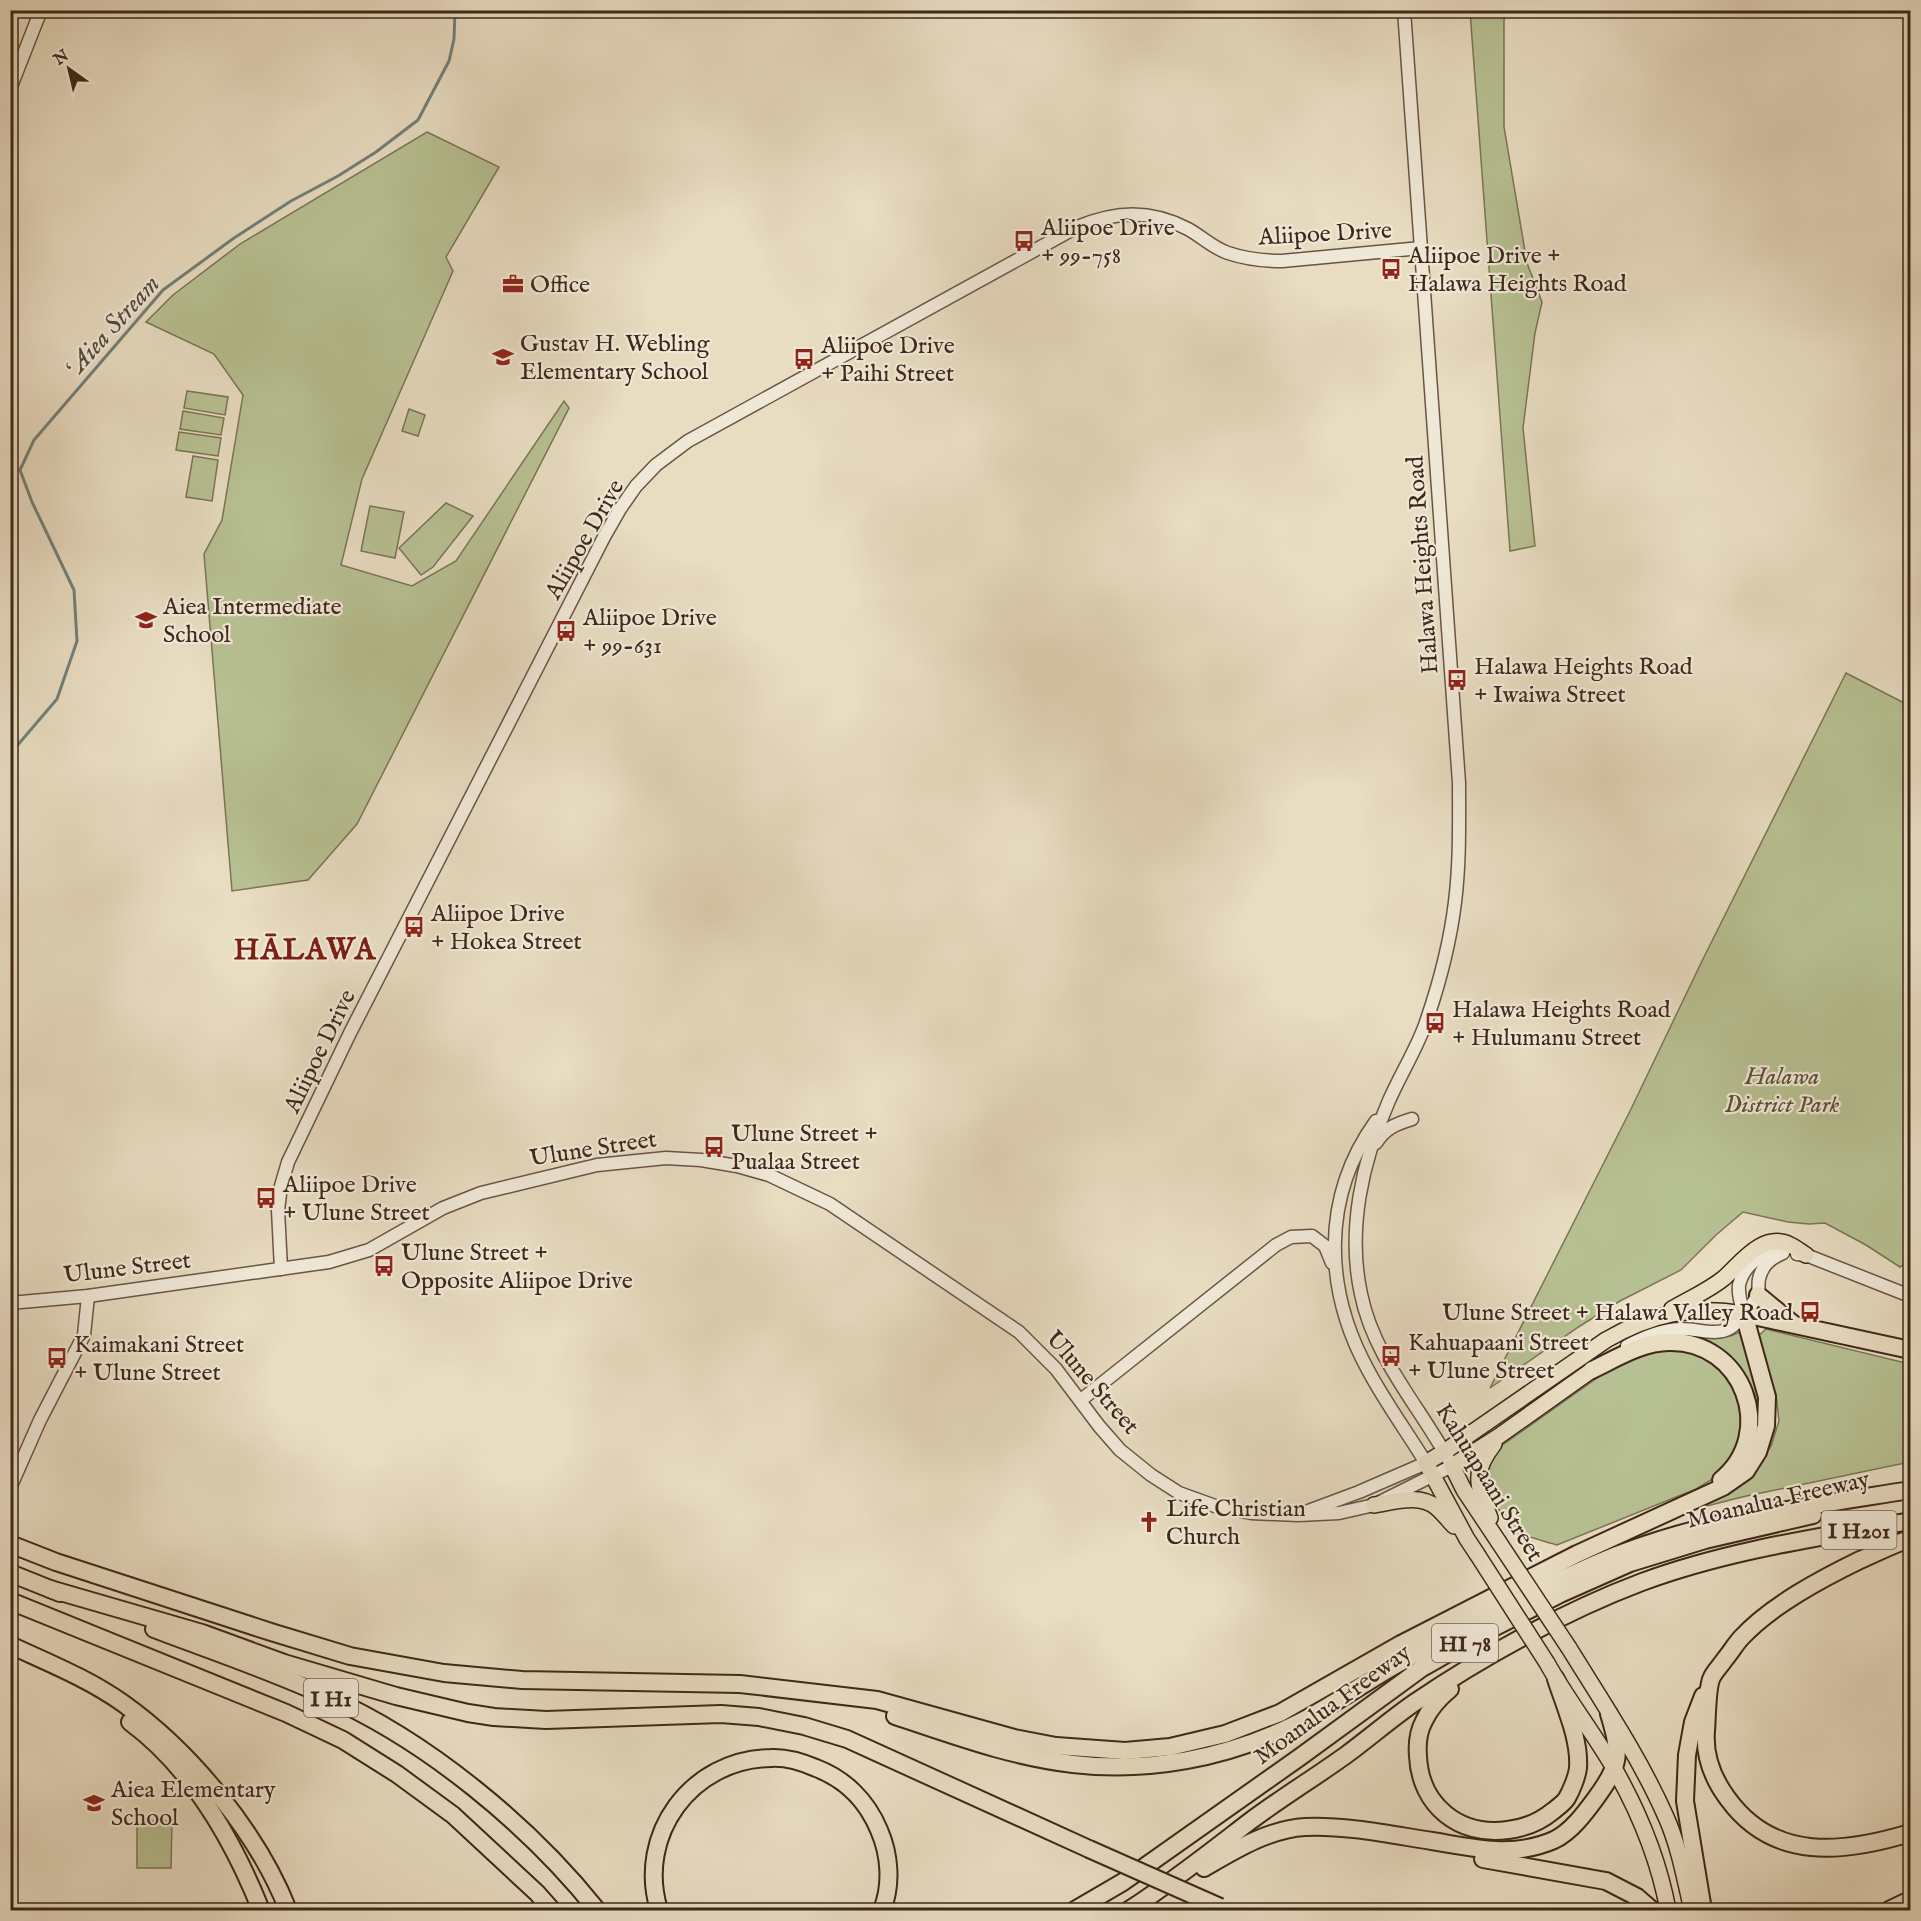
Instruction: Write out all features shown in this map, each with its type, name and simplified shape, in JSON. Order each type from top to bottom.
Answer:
[{"type":"highway","points":[[1758,1294],[1793,1324]]},
{"type":"highway","points":[[10,1544],[76,1569],[350,1656],[483,1678],[740,1684],[877,1700],[1037,1743],[1079,1749],[1146,1750],[1197,1742],[1280,1713],[1391,1649],[1547,1569],[1724,1487],[1746,1471],[1758,1452],[1766,1426],[1767,1396],[1743,1314],[1911,1350]]},
{"type":"highway","points":[[1592,1370],[1650,1345],[1670,1342],[1690,1344],[1712,1353],[1729,1367],[1737,1378],[1744,1390],[1750,1410],[1745,1448],[1726,1476],[1686,1504]]},
{"type":"highway","points":[[779,1690],[895,1716],[991,1747],[1046,1760],[1084,1765],[1136,1766],[1196,1759],[1258,1740],[1297,1724],[1403,1660],[1597,1563],[1653,1541],[1771,1512],[1911,1491]]},
{"type":"highway","name":"Moanalua Freeway","points":[[1075,1911],[1123,1882],[1422,1668],[1560,1594],[1621,1567],[1672,1549],[1911,1491]]},
{"type":"highway","name":"Moanalua Freeway","points":[[1130,1911],[1414,1704],[1492,1655],[1591,1604],[1643,1582],[1712,1560],[1911,1521]]},
{"type":"highway","points":[[1703,1911],[1685,1801],[1687,1755],[1693,1722],[1711,1679],[1742,1637],[1776,1608],[1845,1568],[1898,1542],[1911,1539]]},
{"type":"highway","points":[[1556,1679],[1576,1744],[1578,1769],[1566,1800],[1544,1819],[1517,1829],[1494,1832],[1471,1828],[1448,1817],[1428,1797],[1418,1771],[1417,1743],[1424,1721],[1437,1701],[1456,1684],[1498,1659],[1559,1628],[1647,1588],[1680,1575],[1807,1540]]},
{"type":"highway","name":"I H1","points":[[10,1573],[317,1692],[365,1715],[432,1757],[477,1791],[547,1854],[597,1911]]},
{"type":"highway","points":[[50,1589],[202,1633],[284,1663],[396,1696],[468,1713],[546,1720],[721,1714],[759,1717],[804,1726],[847,1739],[1224,1909]]},
{"type":"highway","name":"I H1","points":[[10,1601],[286,1713],[343,1740],[397,1774],[476,1835],[537,1893],[552,1911]]},
{"type":"highway","points":[[10,1645],[75,1675],[123,1703],[172,1743],[201,1773],[232,1812],[261,1856],[288,1911]]},
{"type":"highway","points":[[10,1652],[94,1697],[138,1728],[160,1750],[200,1796],[223,1830],[261,1911]]},
{"type":"highway","points":[[1711,1679],[1705,1738],[1708,1762],[1720,1788],[1730,1802],[1755,1827],[1776,1839],[1803,1846],[1858,1845],[1911,1833]]},
{"type":"highway","points":[[1130,1911],[1233,1851],[1266,1836],[1302,1827],[1327,1827],[1492,1851],[1526,1848],[1555,1839],[1573,1826],[1593,1803],[1614,1768],[1618,1755],[1617,1741],[1609,1714]]},
{"type":"highway","points":[[659,1911],[653,1881],[655,1850],[667,1820],[676,1805],[688,1792],[717,1772],[734,1765],[772,1758],[791,1760],[825,1772],[842,1781],[866,1806],[876,1822],[889,1869],[888,1888],[882,1911]]},
{"type":"highway","points":[[476,1835],[537,1911]]},
{"type":"highway","points":[[1416,1839],[1476,1857],[1606,1881],[1637,1897],[1652,1911]]},
{"type":"main road","points":[[1659,1316],[1711,1288],[1747,1254],[1758,1247],[1770,1243],[1788,1243],[1806,1255]]},
{"type":"main road","name":"Ulune Street","points":[[1448,1459],[1606,1340],[1625,1329],[1659,1316],[1707,1309],[1743,1314]]},
{"type":"main road","name":"Ulune Street","points":[[1430,1469],[1499,1436],[1592,1370]]},
{"type":"main road","points":[[1498,1541],[1478,1486],[1478,1473],[1485,1455],[1499,1436]]},
{"type":"main road","name":"Kahuapaani Street","points":[[1448,1459],[1464,1490],[1569,1648],[1637,1759],[1667,1819],[1682,1866],[1692,1911]]},
{"type":"main road","name":"Kahuapaani Street","points":[[1430,1469],[1467,1539],[1614,1768],[1636,1813],[1663,1882],[1668,1911]]},
{"type":"main road","points":[[1374,1505],[1413,1499],[1427,1502],[1435,1506],[1467,1539]]},
{"type":"street","points":[[10,89],[41,10]]},
{"type":"street","name":"Halawa Heights Road","points":[[1387,1104],[1424,1027],[1444,963],[1455,902],[1460,841],[1459,783],[1404,10]]},
{"type":"street","name":"Aliipoe Drive","points":[[281,1269],[278,1210],[281,1186],[288,1162],[350,1033],[604,537],[636,486],[656,465],[688,441],[737,413],[1100,217],[1130,214],[1168,220],[1225,252],[1262,261],[1421,248]]},
{"type":"street","name":"Kahuapaani Street","points":[[1387,1104],[1369,1154],[1356,1224],[1360,1294],[1375,1339],[1448,1459]]},
{"type":"street","name":"Kahuapaani Street","points":[[1387,1104],[1365,1135],[1342,1188],[1335,1224],[1335,1270],[1344,1314],[1361,1356],[1381,1393],[1430,1469]]},
{"type":"street","points":[[1369,1154],[1381,1135],[1393,1125],[1412,1119]]},
{"type":"street","name":"Ulune Street","points":[[10,1303],[87,1296],[329,1262],[369,1250],[443,1208],[481,1193],[520,1182],[597,1165],[666,1158],[701,1160],[737,1166],[769,1175],[830,1204],[1019,1332],[1056,1369],[1120,1450],[1179,1493],[1215,1506],[1251,1513],[1298,1515],[1339,1513],[1374,1505],[1430,1469]]},
{"type":"street","points":[[1081,1400],[1276,1245],[1291,1237],[1312,1236],[1319,1239],[1325,1246],[1335,1270]]},
{"type":"street","points":[[1743,1314],[1739,1294],[1744,1273],[1752,1262],[1771,1252],[1806,1255],[1911,1296]]},
{"type":"street","points":[[1743,1314],[1758,1294],[1761,1271],[1772,1258],[1783,1253]]},
{"type":"street","points":[[10,1488],[40,1420],[84,1335],[87,1296]]},
{"type":"street","name":"Ulune Street","points":[[1592,1370],[1623,1348],[1642,1338],[1682,1329],[1725,1331],[1732,1327],[1743,1314]]},
{"type":"street","name":"Ulune Street","points":[[1298,1515],[1430,1469]]},
{"type":"green space","points":[[1470,11],[1509,11],[1504,20],[1504,127],[1527,263],[1542,302],[1535,333],[1523,428],[1535,546],[1510,551]]},
{"type":"green space","points":[[427,132],[499,167],[446,257],[453,271],[362,479],[341,565],[412,586],[456,561],[564,401],[569,408],[357,824],[308,880],[232,891],[204,554],[222,520],[243,395],[214,354],[146,322],[173,295],[240,244]]},
{"type":"green space","points":[[187,391],[228,397],[225,415],[184,408]]},
{"type":"green space","points":[[409,409],[425,415],[418,436],[402,431]]},
{"type":"green space","points":[[183,411],[224,418],[221,435],[180,429]]},
{"type":"green space","points":[[179,432],[221,438],[218,456],[176,450]]},
{"type":"green space","points":[[193,456],[218,460],[212,501],[186,497]]},
{"type":"green space","points":[[446,503],[473,516],[433,567],[421,575],[399,548]]},
{"type":"green space","points":[[370,506],[404,512],[395,558],[361,551]]},
{"type":"green space","name":"Halawa District Park","points":[[1846,673],[1910,706],[1910,1261],[1900,1267],[1825,1223],[1788,1222],[1743,1212],[1681,1270],[1620,1301],[1490,1388],[1631,1109]]},
{"type":"green space","points":[[1766,1329],[1910,1364],[1910,1462],[1742,1497],[1687,1511],[1755,1472],[1771,1446],[1779,1421],[1776,1394],[1756,1338]]},
{"type":"green space","points":[[1741,1331],[1760,1389],[1762,1420],[1754,1436],[1756,1410],[1705,1343],[1706,1337],[1724,1337]]},
{"type":"green space","points":[[1661,1349],[1695,1352],[1720,1368],[1738,1392],[1743,1420],[1737,1451],[1716,1477],[1696,1489],[1557,1545],[1512,1530],[1491,1495],[1487,1480],[1490,1464],[1501,1446],[1614,1366],[1635,1356]]},
{"type":"green space","points":[[137,1821],[172,1821],[171,1868],[137,1868]]},
{"type":"waterway","name":"ʻAiea Stream","points":[[10,754],[57,699],[77,641],[74,590],[32,502],[20,470],[34,440],[163,290],[234,238],[291,201],[338,176],[376,152],[418,120],[449,61],[454,39],[455,10]]},
{"type":"place","name":"Aliipoe Drive + 99-758","points":[[1024,241]]},
{"type":"place","name":"Aliipoe Drive + Halawa Heights Road","points":[[1391,269]]},
{"type":"place","name":"Office","points":[[513,284]]},
{"type":"place","name":"Gustav H. Webling Elementary School","points":[[503,357]]},
{"type":"place","name":"Aliipoe Drive + Paihi Street","points":[[804,359]]},
{"type":"place","name":"Aiea Intermediate School","points":[[146,620]]},
{"type":"place","name":"Aliipoe Drive + 99-631","points":[[566,631]]},
{"type":"place","name":"Halawa Heights Road + Iwaiwa Street","points":[[1457,680]]},
{"type":"place","name":"Aliipoe Drive + Hokea Street","points":[[414,927]]},
{"type":"place","name":"Halawa Heights Road + Hulumanu Street","points":[[1435,1023]]},
{"type":"place","name":"Ulune Street + Pualaa Street","points":[[714,1147]]},
{"type":"place","name":"Aliipoe Drive + Ulune Street","points":[[266,1198]]},
{"type":"place","name":"Ulune Street + Opposite Aliipoe Drive","points":[[384,1266]]},
{"type":"place","name":"Ulune Street + Halawa Valley Road","points":[[1810,1312]]},
{"type":"place","name":"Kahuapaani Street + Ulune Street","points":[[1391,1356]]},
{"type":"place","name":"Kaimakani Street + Ulune Street","points":[[57,1358]]},
{"type":"place","name":"Life Christian Church","points":[[1149,1522]]},
{"type":"place","name":"Aiea Elementary School","points":[[94,1803]]},
{"type":"district","name":"HĀLAWA","points":[[305,949]]}]
